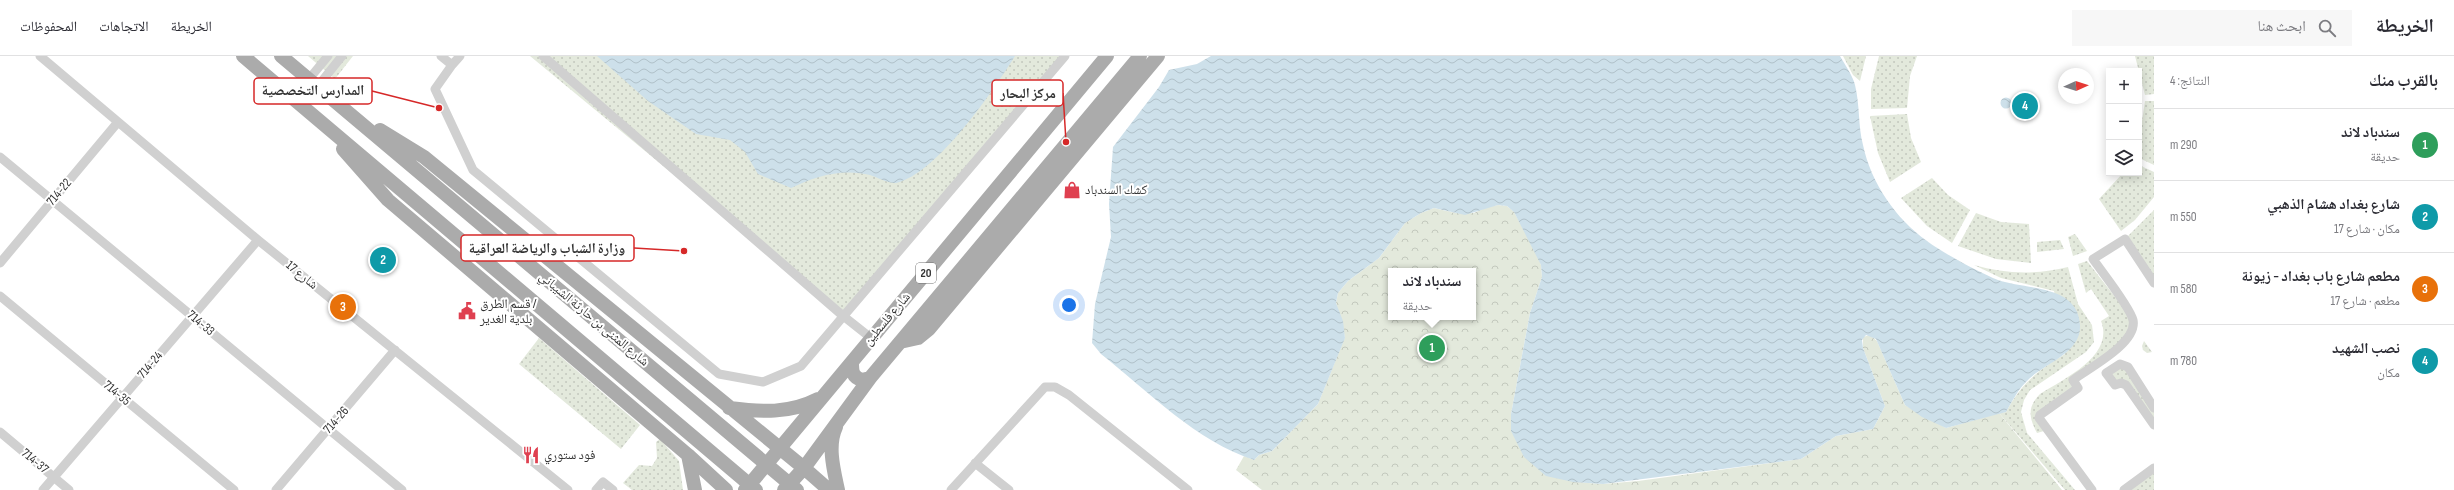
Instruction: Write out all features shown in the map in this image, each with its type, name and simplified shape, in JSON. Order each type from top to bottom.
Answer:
[{"type":"main road","name":"شارع المثنى بن حارثة الشيباني","points":[[243,56],[756,490]]},
{"type":"main road","name":"شارع المثنى بن حارثة الشيباني","points":[[281,56],[797,490]]},
{"type":"main road","name":"شارع فلسطين","points":[[745,490],[1107,56]]},
{"type":"main road","name":"شارع فلسطين","points":[[784,490],[804,468],[870,378],[1140,56]]},
{"type":"main road","points":[[900,342],[918,338],[930,329],[1158,56]]},
{"type":"main road","points":[[338,104],[424,157],[729,408],[780,448],[828,490]]},
{"type":"main road","points":[[308,110],[388,200],[688,455],[726,490]]},
{"type":"main road","points":[[1057,177],[1062,149]]},
{"type":"main road","points":[[852,362],[852,372],[855,376],[862,380],[870,378]]},
{"type":"main road","points":[[729,408],[776,412],[793,409],[822,397]]},
{"type":"main road","points":[[838,490],[832,444],[834,431],[841,416]]},
{"type":"main road","points":[[688,455],[695,490]]},
{"type":"street","name":"شارع 17","points":[[40,56],[258,240],[568,490]]},
{"type":"street","points":[[314,83],[328,56]]},
{"type":"street","points":[[441,56],[452,65]]},
{"type":"street","points":[[460,56],[435,89],[473,170],[719,374],[763,382],[801,366],[842,316],[1065,56]]},
{"type":"street","points":[[543,56],[842,316],[871,338]]},
{"type":"street","points":[[314,83],[338,58]]},
{"type":"street","name":"714-22","points":[[0,263],[118,122]]},
{"type":"street","name":"714-33","points":[[0,157],[402,490]]},
{"type":"street","points":[[2092,490],[2039,418],[2040,415],[2078,388],[2073,380],[2126,342],[2133,330],[2131,314],[2093,259],[2125,239],[2154,283]]},
{"type":"street","name":"714-24","points":[[43,490],[258,240]]},
{"type":"street","name":"714-35","points":[[0,296],[234,490]]},
{"type":"street","name":"714-26","points":[[276,490],[395,350]]},
{"type":"street","points":[[2154,408],[2128,367],[2120,364],[2106,373],[2115,385],[2121,383],[2126,385],[2154,425]]},
{"type":"street","points":[[951,490],[1045,387],[1055,387],[1069,395],[1188,490]]},
{"type":"street","name":"714-37","points":[[0,432],[69,490]]},
{"type":"street","points":[[975,463],[1009,490]]},
{"type":"street","points":[[2124,490],[2154,468]]},
{"type":"street","points":[[596,490],[603,482],[613,490]]},
{"type":"green space","points":[[308,56],[353,56],[335,79]]},
{"type":"green space","points":[[530,56],[1066,56],[841,313]]},
{"type":"green space","points":[[1843,56],[1866,56],[1860,81],[1853,75]]},
{"type":"green space","points":[[1879,56],[1917,56],[1910,76],[1907,108],[1871,109],[1871,89]]},
{"type":"green space","points":[[2135,56],[2154,56],[2154,94],[2145,95],[2142,83],[2142,68],[2138,68]]},
{"type":"green space","points":[[2145,101],[2154,101],[2154,165],[2142,159],[2142,121]]},
{"type":"green space","points":[[1907,114],[1911,138],[1921,162],[1890,182],[1878,153],[1870,116]]},
{"type":"green space","points":[[2142,166],[2154,172],[2154,197],[2135,220],[2121,231],[2099,199],[2120,176],[2142,176]]},
{"type":"green space","points":[[1932,178],[1948,195],[1970,210],[1952,243],[1927,226],[1901,198]]},
{"type":"green space","points":[[1498,205],[1507,206],[1514,212],[1537,253],[1541,265],[1542,277],[1530,313],[1511,414],[1573,482],[1603,484],[1638,481],[1801,459],[1836,436],[1873,429],[1885,406],[1863,348],[1863,337],[1870,335],[1877,341],[1905,405],[1946,428],[1999,413],[2062,490],[1262,490],[1236,470],[1244,456],[1254,460],[1259,455],[1272,451],[1318,404],[1345,337],[1336,303],[1338,293],[1348,281],[1379,258],[1405,223],[1421,213],[1434,208],[1455,213],[1474,213],[1487,207]]},
{"type":"green space","points":[[2154,210],[2154,281],[2125,239]]},
{"type":"green space","points":[[1976,213],[2001,222],[2029,224],[2031,263],[1996,259],[1958,246]]},
{"type":"green space","points":[[2075,234],[2087,251],[2073,256],[2068,237]]},
{"type":"green space","points":[[2060,240],[2064,249],[2037,252],[2037,242]]},
{"type":"green space","points":[[2087,261],[2130,316],[2131,334],[2073,380],[2078,388],[2040,415],[2044,431],[2037,433],[2031,417],[2031,408],[2033,403],[2040,394],[2073,374],[2084,365],[2094,356],[2101,345],[2103,334],[2101,321],[2109,316],[2091,289],[2086,293],[2078,264]]},
{"type":"green space","points":[[1974,265],[2009,272],[2056,270],[2068,267],[2078,304],[2092,325],[2094,342],[2086,352],[2030,390],[2024,400],[2021,412],[2027,433],[2075,490],[2065,490],[1999,413],[2006,412],[2018,393],[2031,378],[2065,354],[2054,291],[2001,278]]},
{"type":"green space","points":[[539,338],[640,425],[621,449],[519,364]]},
{"type":"green space","points":[[2144,341],[2152,352],[2147,353],[2143,350],[2142,346]]},
{"type":"green space","points":[[2124,364],[2154,408],[2154,425],[2121,383],[2106,373]]},
{"type":"green space","points":[[660,439],[679,461],[683,490],[632,490],[623,483],[639,465],[652,466],[657,458],[656,442]]},
{"type":"green space","points":[[2154,468],[2154,490],[2124,490]]},
{"type":"water","points":[[597,56],[1015,56],[993,89],[963,129],[929,164],[912,176],[893,183],[860,173],[839,173],[819,177],[791,188],[758,174],[745,152],[730,140],[696,134],[648,101]]},
{"type":"water","points":[[1211,56],[1840,56],[1851,74],[1855,85],[1858,100],[1861,138],[1867,159],[1872,173],[1886,199],[1895,211],[1927,241],[1972,268],[1998,280],[2049,291],[2071,302],[2077,312],[2080,326],[2079,336],[2068,351],[2023,385],[2006,412],[1946,428],[1922,417],[1905,405],[1876,339],[1866,335],[1862,340],[1863,348],[1885,406],[1873,429],[1836,436],[1801,459],[1603,484],[1573,482],[1546,476],[1524,457],[1511,431],[1511,414],[1530,313],[1542,277],[1541,265],[1514,212],[1507,206],[1498,205],[1465,215],[1434,208],[1421,213],[1405,223],[1379,258],[1348,281],[1338,293],[1336,303],[1343,321],[1345,338],[1318,404],[1272,451],[1259,455],[1254,460],[1233,452],[1212,441],[1193,428],[1155,399],[1101,354],[1092,343],[1095,304],[1111,237],[1109,204],[1113,147],[1159,87],[1169,70],[1197,64]]},
{"type":"water","points":[[2004,98],[2008,98],[2010,99],[2010,107],[2004,108],[2001,105],[2001,101]]},
{"type":"place","name":"نصب الشهيد","points":[[2025,106]]},
{"type":"place","name":"المدارس التخصصية","points":[[439,108]]},
{"type":"place","name":"مركز البحار","points":[[1066,142]]},
{"type":"place","name":"كشك السندباد","points":[[1072,190]]},
{"type":"place","name":"وزارة الشباب والرياضة العراقية","points":[[684,251]]},
{"type":"place","name":"شارع بغداد هشام الذهبي","points":[[383,260]]},
{"type":"place","name":"مطعم شارع باب بغداد - زيونة","points":[[343,307]]},
{"type":"place","name":"قسم الطرق / بلدية الغدير","points":[[467,311]]},
{"type":"place","name":"سندباد لاند","points":[[1432,348]]},
{"type":"place","name":"فود ستوري","points":[[531,455]]}]
